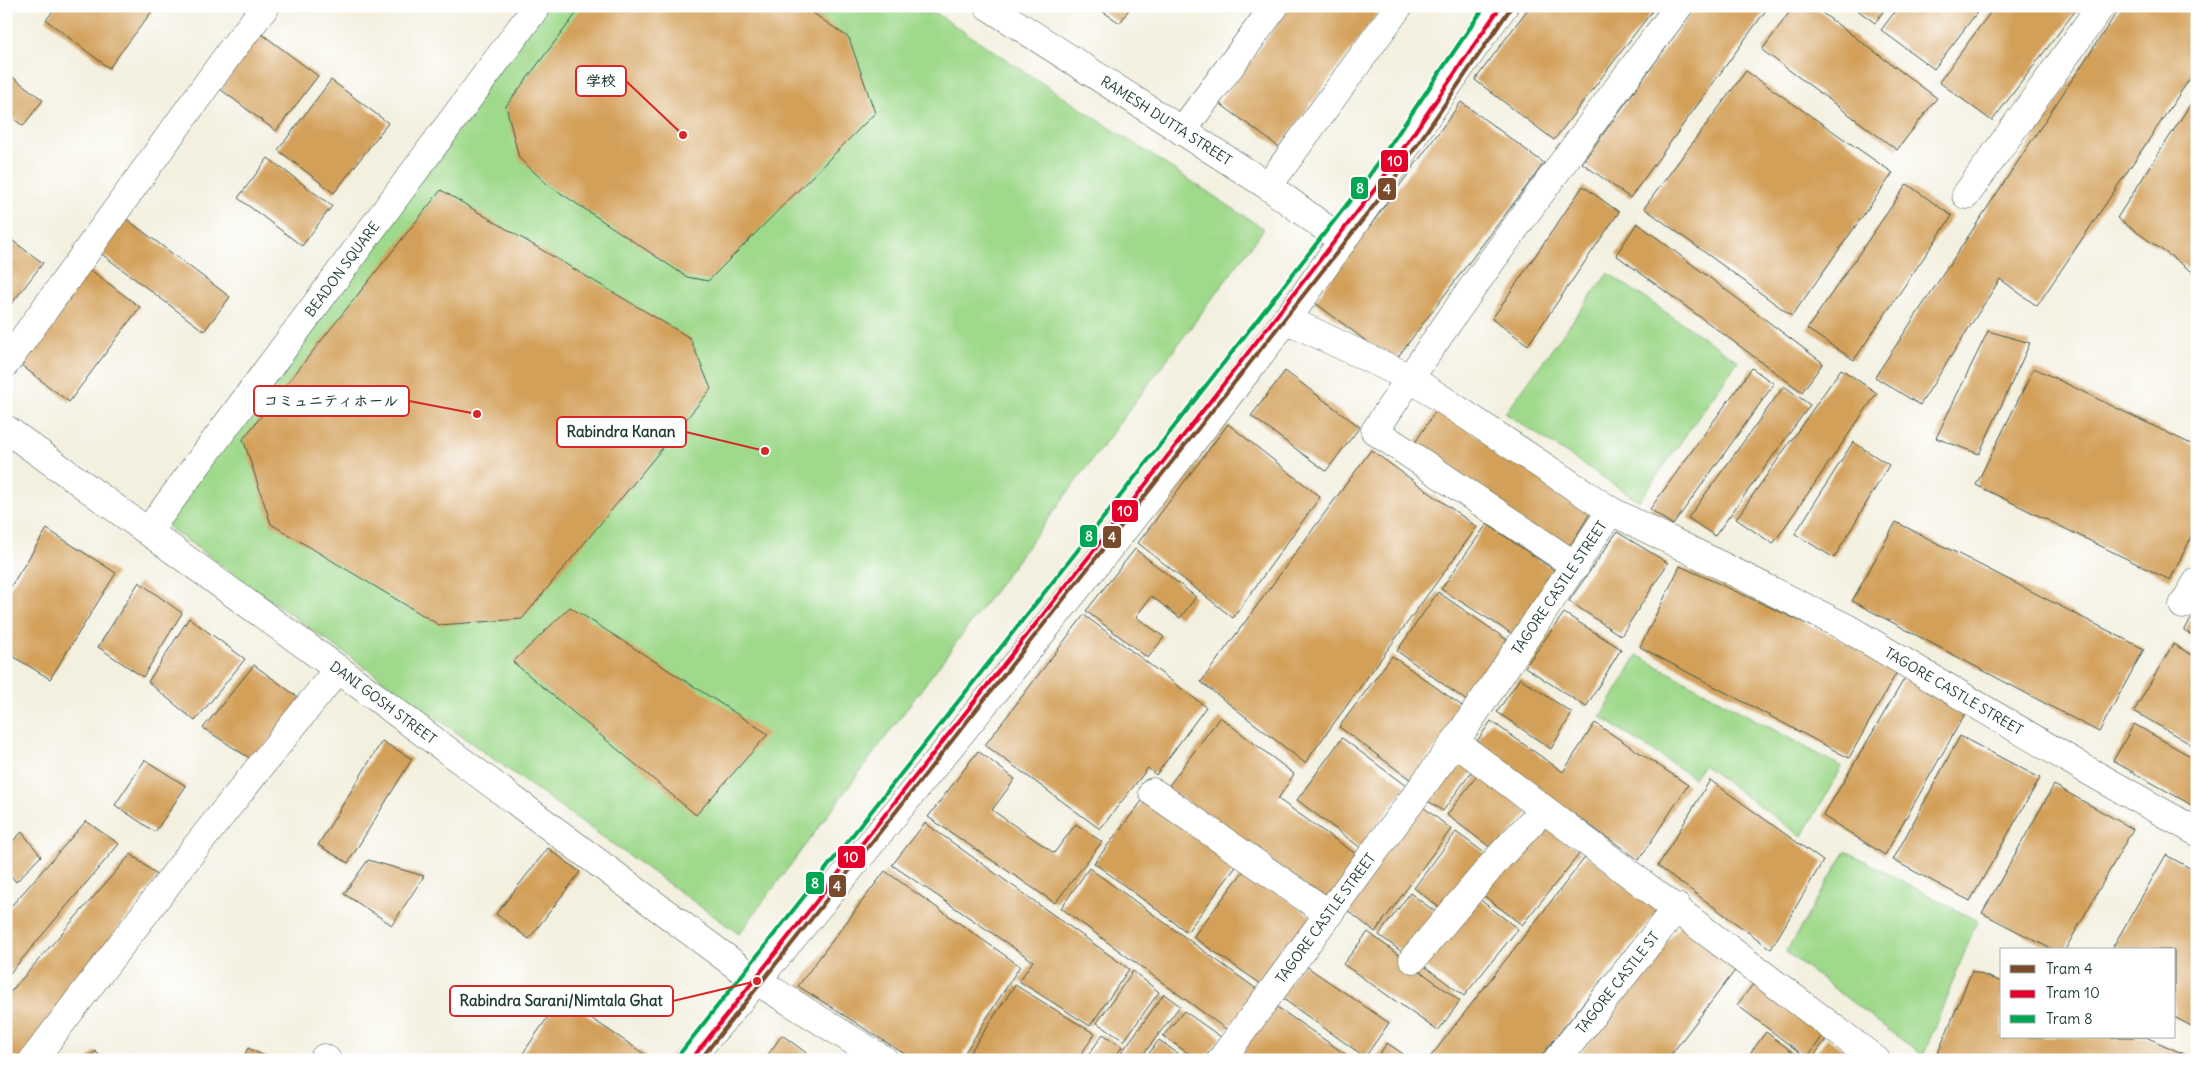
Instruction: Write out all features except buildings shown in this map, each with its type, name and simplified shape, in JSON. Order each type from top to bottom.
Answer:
[{"type":"street","points":[[6,363],[233,48],[266,6]]},
{"type":"street","name":"BEADON SQUARE","points":[[148,531],[537,6]]},
{"type":"street","name":"RAMESH DUTTA STREET","points":[[988,6],[1268,186],[1343,241]]},
{"type":"street","points":[[1182,131],[1275,6]]},
{"type":"street","points":[[1268,186],[1399,6]]},
{"type":"street","points":[[688,1060],[757,981],[1119,536],[1286,319],[1343,241],[1451,78],[1504,6]]},
{"type":"street","points":[[1576,566],[1375,430],[1560,165],[1678,6]]},
{"type":"street","points":[[1966,195],[2101,6]]},
{"type":"street","points":[[1286,319],[1410,378],[1611,511]]},
{"type":"street","name":"DANI GOSH STREET","points":[[6,429],[338,670],[757,981],[884,1060]]},
{"type":"street","name":"TAGORE CASTLE STREET","points":[[1221,1060],[1455,742],[1576,566],[1611,511],[1847,628],[2087,770],[2197,832]]},
{"type":"street","points":[[2183,605],[2197,582]]},
{"type":"street","points":[[33,1060],[190,853],[338,670]]},
{"type":"street","points":[[1455,742],[1543,810],[1676,907],[1876,1060]]},
{"type":"street","points":[[1153,792],[1330,914]]},
{"type":"street","points":[[1413,959],[1499,857],[1543,810]]},
{"type":"street","name":"TAGORE CASTLE ST","points":[[1557,1060],[1676,907]]},
{"type":"green space","points":[[528,6],[925,6],[1264,229],[739,934],[147,512]]},
{"type":"green space","points":[[1608,273],[1738,361],[1639,501],[1505,413]]},
{"type":"green space","points":[[1637,655],[1842,767],[1802,837],[1703,765],[1694,778],[1601,717]]},
{"type":"green space","points":[[1846,851],[1977,921],[1923,1056],[1786,952]]},
{"type":"tram line","name":"8","points":[[678,1056],[1104,517],[1369,176],[1485,6]]},
{"type":"tram line","name":"4","points":[[700,1060],[1387,189],[1512,6]]},
{"type":"tram line","name":"10","points":[[691,1060],[1114,525],[1379,184],[1498,10]]},
{"type":"place","name":"学校","points":[[683,135]]},
{"type":"place","name":"コミュニティホール","points":[[477,414]]},
{"type":"place","name":"Rabindra Kanan","points":[[765,451]]},
{"type":"place","name":"Rabindra Sarani/Nimtala Ghat","points":[[757,981]]}]
